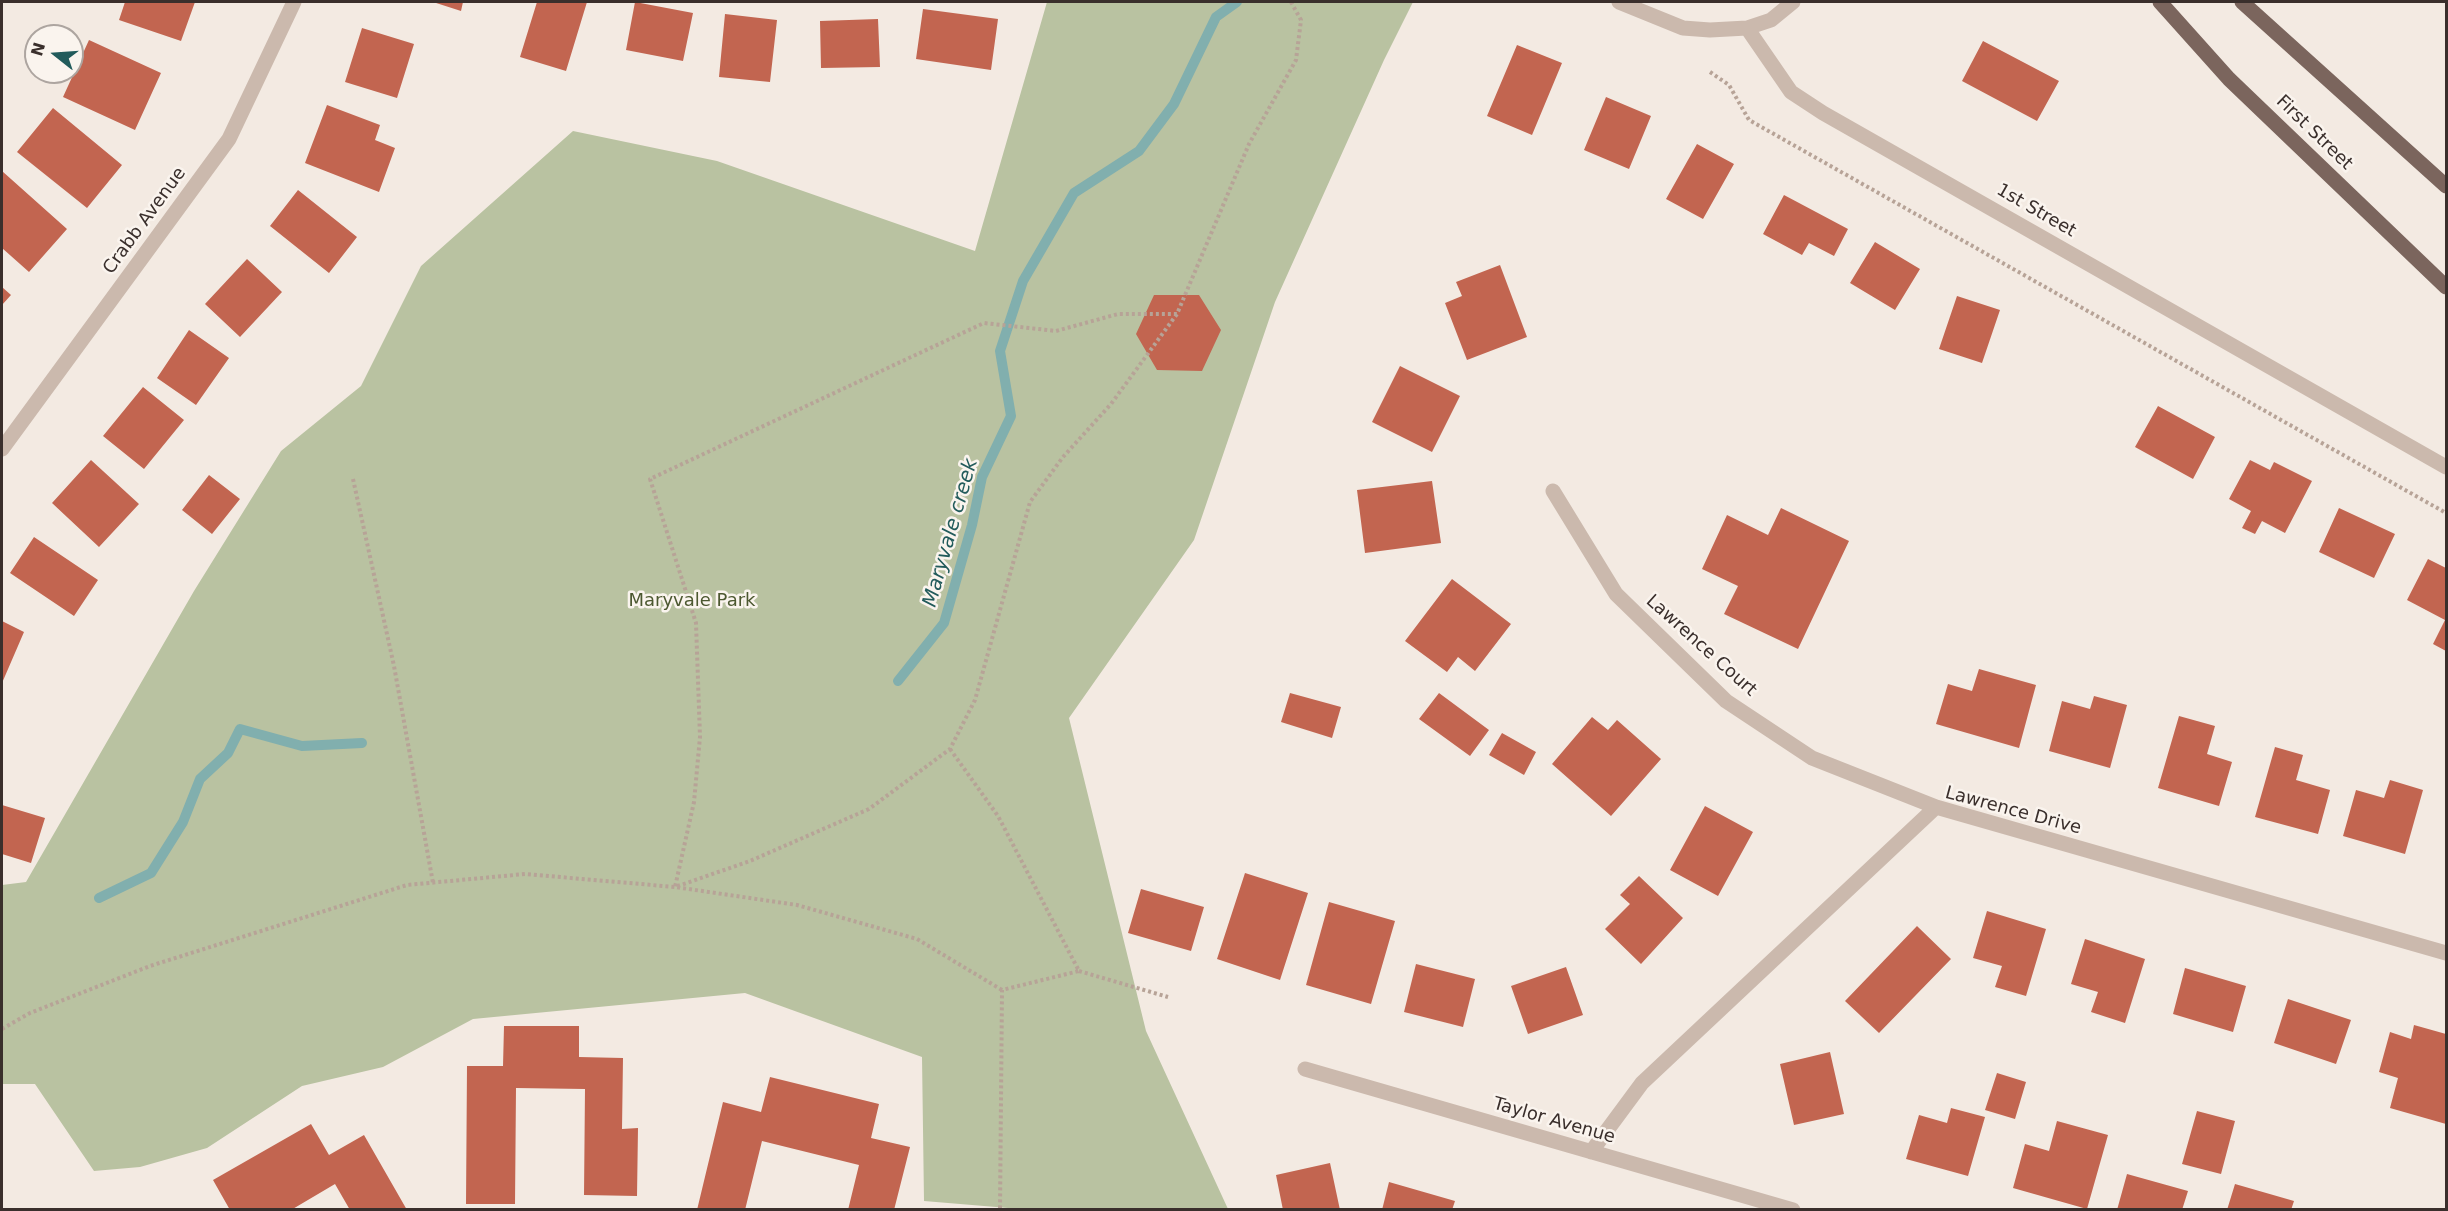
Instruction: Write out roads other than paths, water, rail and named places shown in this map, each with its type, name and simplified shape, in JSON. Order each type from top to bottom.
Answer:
[{"type":"main road","name":"First Street","points":[[2160,2],[2229,79],[2446,287]]},
{"type":"main road","points":[[2242,2],[2446,186]]},
{"type":"street","name":"Crabb Avenue","points":[[2,449],[229,140],[294,2]]},
{"type":"street","points":[[1619,2],[1683,28],[1710,30],[1747,28],[1771,20],[1793,2]]},
{"type":"street","name":"1st Street","points":[[1747,28],[1791,92],[1823,113],[2446,466]]},
{"type":"street","name":"Lawrence Court","points":[[1553,491],[1616,594],[1726,701],[1812,758],[1936,807]]},
{"type":"street","name":"Lawrence Drive","points":[[1591,1152],[1642,1083],[1936,807],[2446,953]]},
{"type":"street","name":"Taylor Avenue","points":[[1305,1068],[1792,1209]]},
{"type":"waterway","name":"Maryvale creek","points":[[898,681],[944,623],[972,525],[982,477],[1011,416],[1000,351],[1023,281],[1074,193],[1139,151],[1174,104],[1216,17],[1237,2]]},
{"type":"waterway","points":[[99,898],[151,873],[183,822],[200,779],[228,753],[240,729],[302,746],[362,743]]},
{"type":"park label","name":"Maryvale Park","points":[[692,601]]}]
